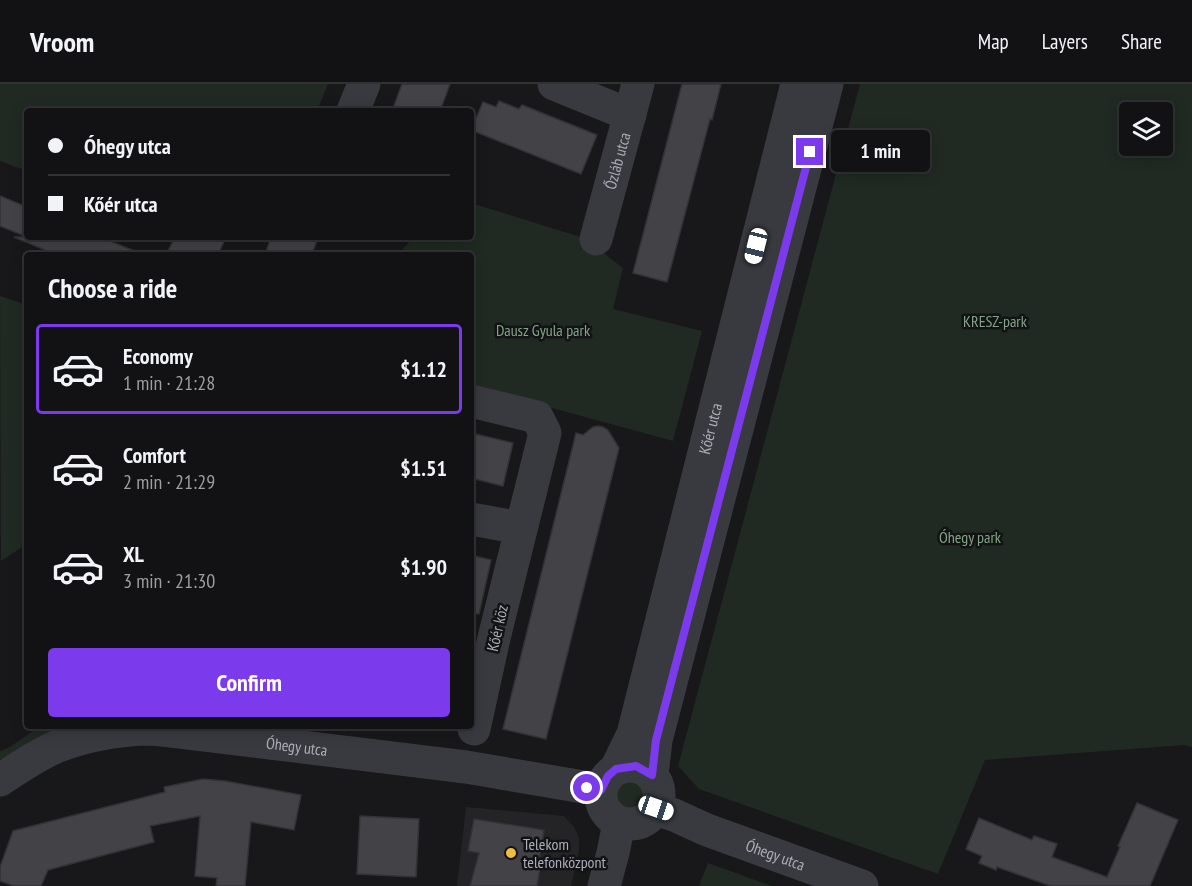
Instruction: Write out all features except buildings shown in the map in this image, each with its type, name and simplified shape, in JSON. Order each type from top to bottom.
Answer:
[{"type":"street","points":[[354,108],[364,84]]},
{"type":"street","points":[[554,84],[634,99]]},
{"type":"street","name":"Kőér utca","points":[[608,779],[633,734],[797,84]]},
{"type":"street","name":"Kőér utca","points":[[652,775],[656,740],[827,84]]},
{"type":"street","name":"Őzláb utca","points":[[596,239],[634,99]]},
{"type":"street","name":"Kőér köz","points":[[474,402],[537,417],[545,433],[521,528],[483,636],[474,729]]},
{"type":"street","points":[[474,520],[521,528]]},
{"type":"street","name":"Óhegy utca","points":[[0,780],[55,748],[97,736],[148,729],[226,732],[465,767],[608,779],[636,766],[652,775]]},
{"type":"street","points":[[608,779],[602,805],[609,816],[619,823],[633,825],[645,821],[656,808],[658,786],[652,775]]},
{"type":"street","name":"Óhegy utca","points":[[656,808],[707,830],[862,886]]},
{"type":"street","points":[[604,886],[619,823]]},
{"type":"shaded area","points":[[466,807],[564,816],[574,827],[579,838],[579,850],[571,886],[457,886]]},
{"type":"green space","points":[[0,84],[328,84],[318,108],[24,108],[24,170],[0,161]]},
{"type":"green space","name":"Óhegy park","points":[[860,84],[1192,84],[1192,747],[1184,745],[985,760],[938,874],[699,789],[678,766]]},
{"type":"green space","name":"Dausz Gyula park","points":[[474,204],[584,238],[623,268],[613,309],[702,331],[673,441],[474,387],[474,252],[400,252],[411,240],[474,240]]},
{"type":"green space","points":[[0,296],[24,304],[24,546],[1,561]]},
{"type":"green space","points":[[36,729],[75,729],[0,762],[0,751]]},
{"type":"green space","points":[[630,778],[642,783],[647,795],[642,807],[630,812],[618,807],[613,795],[618,783]]},
{"type":"green space","points":[[708,863],[772,886],[699,886]]},
{"type":"place","name":"Telekom telefonközpont","points":[[511,853]]},
{"type":"route","points":[[587,788],[601,790],[608,776],[616,769],[636,766],[652,775],[656,740],[810,152]]},
{"type":"park label","name":"KRESZ-park","points":[[995,321]]}]
